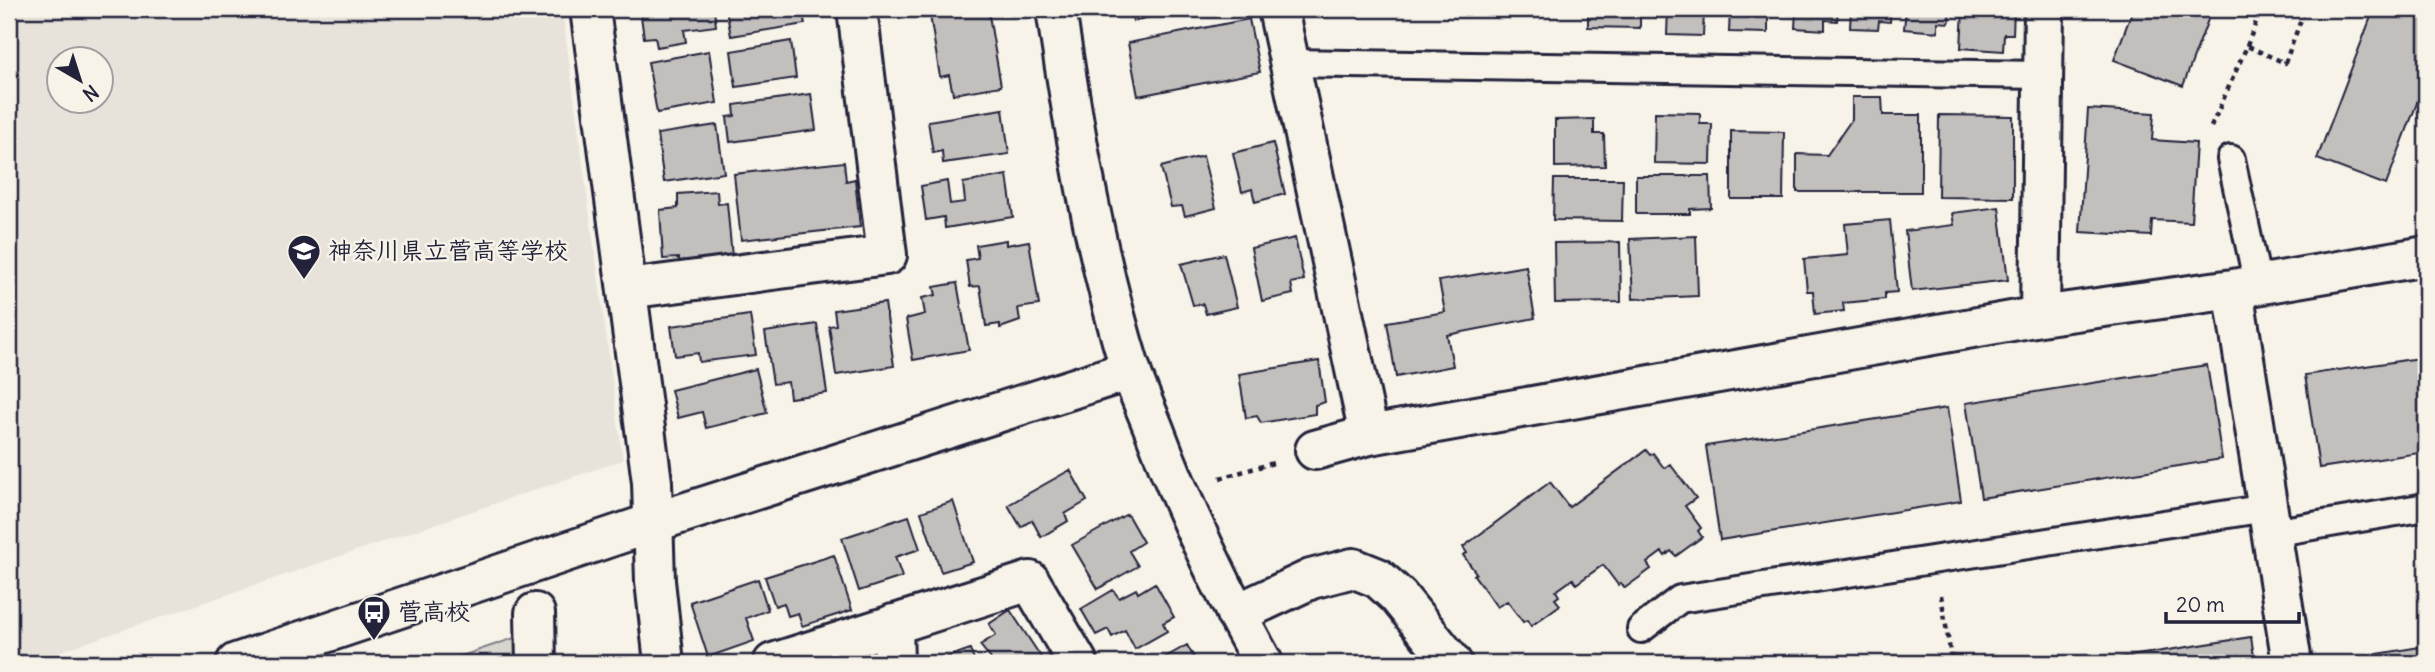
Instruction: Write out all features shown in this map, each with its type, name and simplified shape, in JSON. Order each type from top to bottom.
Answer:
[{"type":"street","points":[[590,9],[652,482],[652,523],[664,663]]},
{"type":"street","points":[[626,289],[887,255],[857,9]]},
{"type":"street","points":[[1056,9],[1087,194],[1109,291],[1131,370],[1174,483],[1236,614],[1263,663]]},
{"type":"street","points":[[1278,9],[1368,435]]},
{"type":"street","points":[[2040,316],[2044,9]]},
{"type":"street","points":[[1315,450],[1368,435],[2040,316],[2246,287],[2426,256]]},
{"type":"street","points":[[2246,287],[2269,520],[2292,663]]},
{"type":"street","points":[[236,663],[652,523],[1131,370]]},
{"type":"street","points":[[1236,614],[1311,579],[1353,568],[1378,578],[1398,596],[1452,663]]},
{"type":"street","points":[[773,663],[1030,581],[1078,663]]},
{"type":"street","points":[[535,613],[536,663]]},
{"type":"street","points":[[893,624],[894,663]]},
{"type":"lane","points":[[1289,63],[2045,75]]},
{"type":"lane","points":[[2231,159],[2246,287]]},
{"type":"lane","points":[[1641,629],[1680,599],[1935,558],[2269,520],[2426,507]]},
{"type":"path","points":[[2222,99],[2247,46],[2260,9]]},
{"type":"path","points":[[2247,46],[2285,63],[2305,9]]},
{"type":"path","points":[[1220,478],[1315,450]]},
{"type":"path","points":[[1935,558],[1952,663]]},
{"type":"shaded area","name":"神奈川県立菅高等学校","points":[[9,9],[562,9],[623,460],[26,663],[9,663]]},
{"type":"shaded area","points":[[520,636],[520,663],[441,663]]},
{"type":"building","points":[[640,9],[714,9],[716,26],[684,30],[686,42],[657,47],[655,37],[644,38]]},
{"type":"building","points":[[726,9],[802,9],[805,24],[731,36]]},
{"type":"building","points":[[929,9],[988,9],[1001,86],[953,94],[949,75],[940,77]]},
{"type":"building","points":[[1130,9],[1169,9],[1170,12],[1133,21]]},
{"type":"building","points":[[1588,9],[1640,9],[1640,28],[1588,27]]},
{"type":"building","points":[[1668,9],[1704,9],[1703,36],[1667,35]]},
{"type":"building","points":[[1730,9],[1781,9],[1780,14],[1768,14],[1768,33],[1729,32]]},
{"type":"building","points":[[1796,9],[1838,9],[1837,21],[1825,20],[1825,30],[1795,28]]},
{"type":"building","points":[[1851,9],[1891,9],[1890,22],[1879,21],[1878,29],[1850,28]]},
{"type":"building","points":[[1906,9],[1950,9],[1949,23],[1938,22],[1938,32],[1904,29]]},
{"type":"building","points":[[1963,9],[2014,9],[2013,34],[2004,34],[2003,51],[1961,48]]},
{"type":"building","points":[[2133,9],[2212,9],[2183,86],[2114,60]]},
{"type":"building","points":[[2374,9],[2426,9],[2426,79],[2386,185],[2317,159]]},
{"type":"building","points":[[1249,19],[1260,72],[1138,96],[1128,43]]},
{"type":"building","points":[[791,41],[796,78],[736,87],[731,51]]},
{"type":"building","points":[[709,51],[717,103],[657,113],[648,62]]},
{"type":"building","points":[[811,94],[816,130],[730,142],[727,117],[735,116],[734,105]]},
{"type":"building","points":[[1852,97],[1882,97],[1883,115],[1921,115],[1921,192],[1797,192],[1797,154],[1827,155],[1852,119]]},
{"type":"building","points":[[1003,109],[1009,154],[943,163],[942,151],[933,153],[928,121]]},
{"type":"building","points":[[2088,109],[2154,113],[2152,140],[2196,143],[2191,222],[2152,220],[2151,236],[2080,232]]},
{"type":"building","points":[[1655,112],[1700,113],[1700,124],[1712,124],[1711,164],[1654,163]]},
{"type":"building","points":[[1939,115],[2013,116],[2013,198],[1938,197]]},
{"type":"building","points":[[1594,119],[1594,134],[1604,134],[1605,166],[1555,167],[1555,120]]},
{"type":"building","points":[[717,125],[724,173],[664,182],[657,134]]},
{"type":"building","points":[[1731,131],[1784,132],[1783,199],[1731,199]]},
{"type":"building","points":[[1273,143],[1285,194],[1255,202],[1252,189],[1242,192],[1233,153]]},
{"type":"building","points":[[1203,156],[1216,208],[1185,216],[1182,206],[1171,207],[1161,167]]},
{"type":"building","points":[[844,162],[846,181],[855,179],[860,227],[741,240],[734,174]]},
{"type":"building","points":[[1007,175],[1013,217],[945,228],[944,217],[926,220],[921,186],[947,181],[950,204],[965,202],[963,183]]},
{"type":"building","points":[[1636,176],[1710,176],[1711,208],[1690,209],[1690,214],[1636,214]]},
{"type":"building","points":[[1554,179],[1623,179],[1622,221],[1553,220]]},
{"type":"building","points":[[717,191],[718,204],[727,203],[732,257],[679,261],[679,258],[663,259],[660,210],[678,208],[678,194]]},
{"type":"building","points":[[1999,207],[2008,280],[1912,291],[1905,231],[1954,225],[1952,213]]},
{"type":"building","points":[[1890,220],[1897,292],[1885,293],[1885,299],[1843,303],[1844,311],[1815,314],[1813,291],[1807,291],[1804,259],[1848,255],[1845,224]]},
{"type":"building","points":[[1696,236],[1698,296],[1633,299],[1630,239]]},
{"type":"building","points":[[1295,238],[1304,280],[1291,283],[1293,294],[1262,301],[1251,248]]},
{"type":"building","points":[[1006,240],[1006,245],[1029,241],[1039,305],[1018,308],[1020,321],[1000,328],[1000,324],[986,326],[980,286],[970,287],[966,260],[978,258],[976,245]]},
{"type":"building","points":[[1620,242],[1621,302],[1555,303],[1554,243]]},
{"type":"building","points":[[1224,254],[1237,307],[1206,314],[1203,304],[1193,305],[1181,264]]},
{"type":"building","points":[[1526,266],[1535,318],[1447,335],[1453,366],[1396,377],[1387,322],[1445,312],[1439,281]]},
{"type":"building","points":[[957,283],[969,350],[913,360],[906,319],[925,314],[922,298],[936,295],[934,287]]},
{"type":"building","points":[[885,303],[894,366],[836,375],[829,326],[836,325],[834,310]]},
{"type":"building","points":[[750,315],[756,355],[699,362],[698,353],[675,356],[671,326]]},
{"type":"building","points":[[817,324],[827,393],[790,398],[788,382],[773,384],[765,332]]},
{"type":"building","points":[[2426,357],[2426,452],[2319,468],[2305,375]]},
{"type":"building","points":[[1319,361],[1325,402],[1315,405],[1315,414],[1261,423],[1257,416],[1246,418],[1239,374]]},
{"type":"building","points":[[2207,365],[2222,459],[1981,498],[1966,403]]},
{"type":"building","points":[[756,369],[767,413],[706,428],[702,412],[678,418],[671,390]]},
{"type":"building","points":[[1947,408],[1961,501],[1720,540],[1706,446]]},
{"type":"building","points":[[1646,450],[1650,455],[1653,453],[1664,468],[1670,464],[1696,498],[1685,506],[1701,528],[1698,531],[1702,537],[1676,556],[1671,551],[1665,556],[1662,552],[1647,563],[1651,569],[1625,588],[1621,583],[1618,585],[1603,565],[1576,584],[1573,579],[1556,591],[1559,596],[1555,599],[1560,605],[1531,626],[1527,620],[1523,622],[1507,601],[1497,607],[1474,575],[1476,573],[1463,555],[1467,553],[1463,547],[1550,482],[1569,507]]},
{"type":"building","points":[[1070,470],[1087,501],[1065,514],[1068,521],[1041,537],[1032,520],[1021,527],[1008,505]]},
{"type":"building","points":[[953,501],[973,562],[941,572],[921,512]]},
{"type":"building","points":[[1127,514],[1143,542],[1129,551],[1138,566],[1098,589],[1072,545]]},
{"type":"building","points":[[909,516],[920,549],[895,557],[902,577],[859,591],[842,538]]},
{"type":"building","points":[[834,555],[852,610],[802,626],[798,613],[788,616],[784,603],[775,606],[765,577]]},
{"type":"building","points":[[758,579],[768,610],[746,618],[754,641],[708,657],[690,602]]},
{"type":"building","points":[[1155,583],[1174,617],[1163,623],[1167,631],[1135,649],[1125,630],[1112,637],[1108,629],[1096,635],[1081,609],[1113,590],[1119,598],[1136,589],[1138,593]]},
{"type":"building","points":[[1010,610],[1045,663],[985,663],[991,659],[980,645],[996,635],[989,624]]},
{"type":"building","points":[[2251,637],[2255,663],[2086,663]]},
{"type":"building","points":[[1187,645],[1197,663],[1155,663]]},
{"type":"building","points":[[2426,646],[2426,663],[2372,663],[2371,655]]},
{"type":"building","points":[[970,649],[975,663],[931,663]]},
{"type":"building","points":[[557,658],[628,658],[628,663],[557,663]]},
{"type":"place","name":"神奈川県立菅高等学校","points":[[304,281]]},
{"type":"place","name":"菅高校","points":[[374,642]]}]
